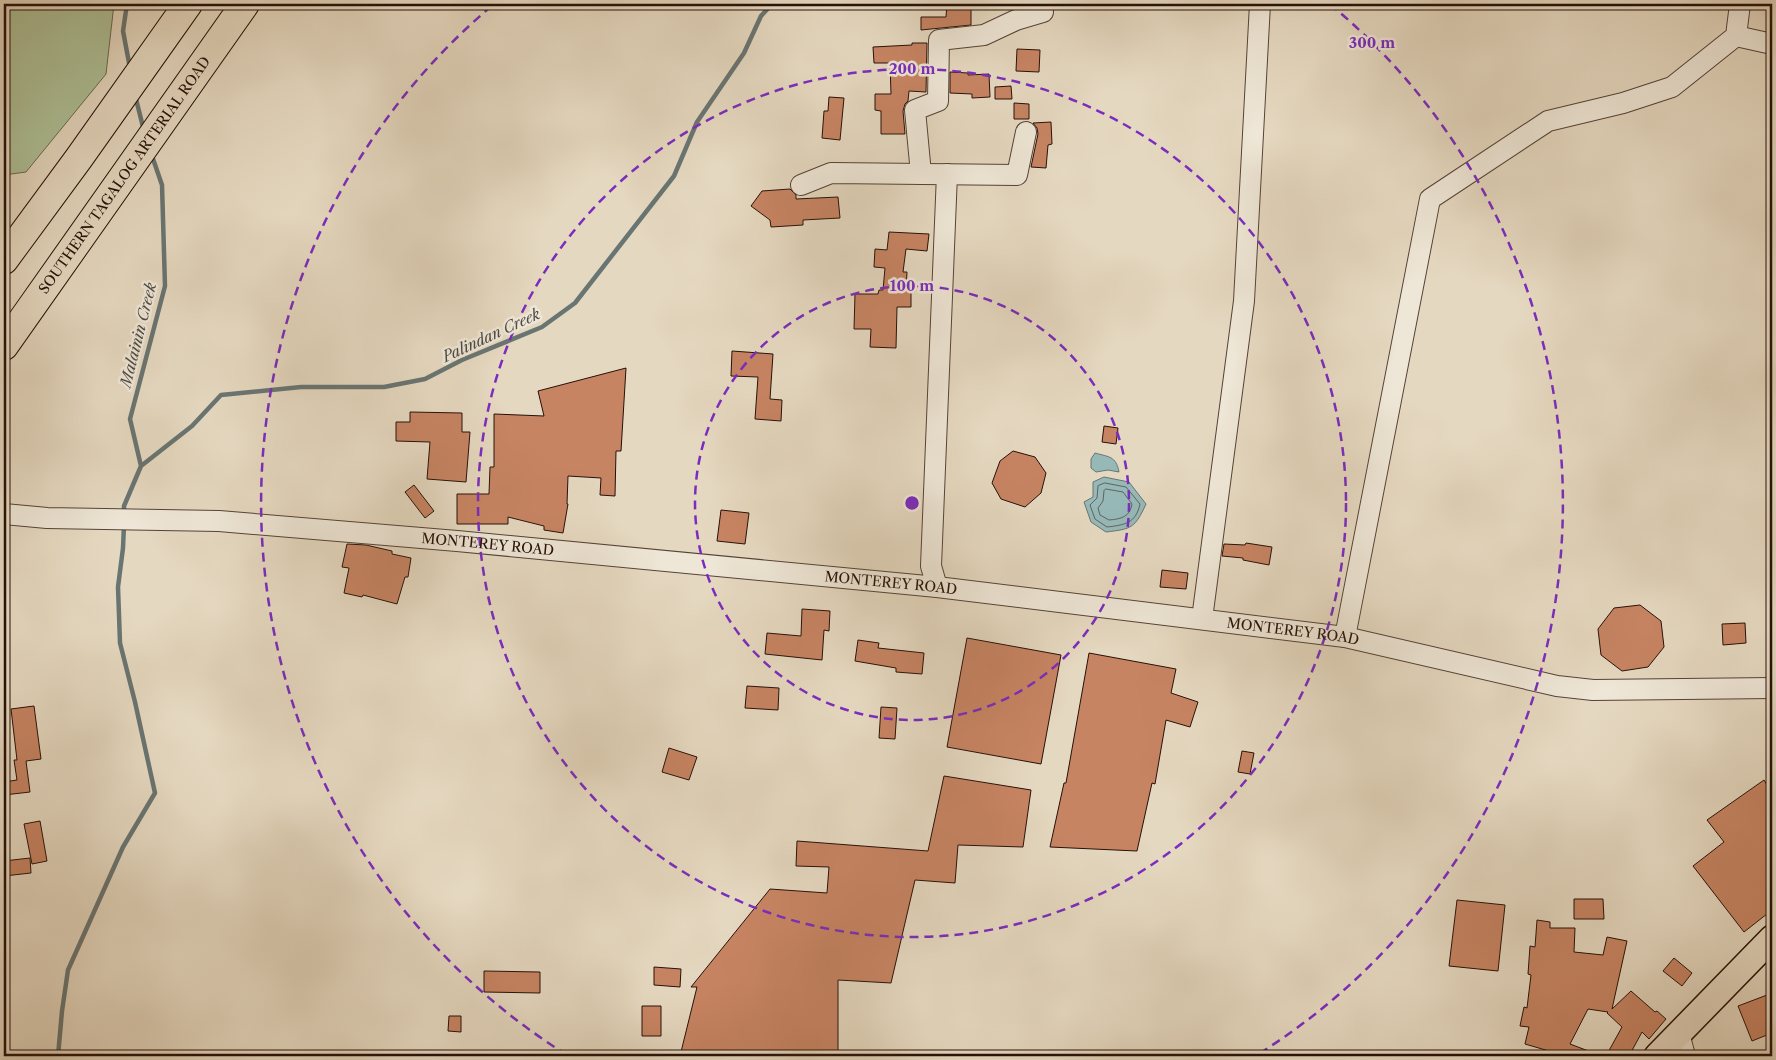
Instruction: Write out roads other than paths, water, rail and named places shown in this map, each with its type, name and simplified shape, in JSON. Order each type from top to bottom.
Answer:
[{"type":"highway","points":[[4,260],[188,4]]},
{"type":"highway","name":"SOUTHERN TAGALOG ARTERIAL ROAD","points":[[4,346],[245,4]]},
{"type":"main road","points":[[1657,1056],[1682,1045],[1772,938]]},
{"type":"street","points":[[1202,619],[1244,301],[1260,4]]},
{"type":"street","points":[[1346,637],[1430,200],[1548,121],[1623,103],[1672,87],[1736,36],[1740,4]]},
{"type":"street","points":[[921,174],[915,110],[938,101],[939,40],[984,35],[1016,20],[1043,12]]},
{"type":"street","points":[[1736,36],[1772,44]]},
{"type":"street","points":[[801,185],[832,173],[1017,174],[1026,132]]},
{"type":"street","points":[[937,587],[931,566],[947,174]]},
{"type":"street","name":"MONTEREY ROAD","points":[[4,514],[47,518],[219,521],[415,537],[937,587],[1346,637],[1557,686],[1593,690],[1772,688]]},
{"type":"water","points":[[1095,453],[1114,460],[1119,472],[1108,470],[1096,472],[1091,468],[1091,459]]},
{"type":"water","points":[[1104,477],[1129,482],[1146,504],[1139,518],[1132,526],[1122,530],[1106,532],[1091,522],[1084,502],[1093,497],[1093,482]]},
{"type":"waterway","name":"Malainin Creek","points":[[127,4],[123,31],[130,68]]},
{"type":"waterway","name":"Palindan Creek","points":[[124,515],[124,506],[141,466],[192,426],[221,395],[301,387],[384,387],[425,379],[462,360],[542,327],[575,303],[674,176],[697,122],[744,53],[761,16],[772,4]]},
{"type":"waterway","name":"Malainin Creek","points":[[135,95],[144,131]]},
{"type":"waterway","name":"Malainin Creek","points":[[141,466],[130,419],[165,286],[162,185],[151,153]]},
{"type":"waterway","points":[[58,1056],[68,970],[123,847],[155,793],[120,643],[118,587],[124,525]]}]
